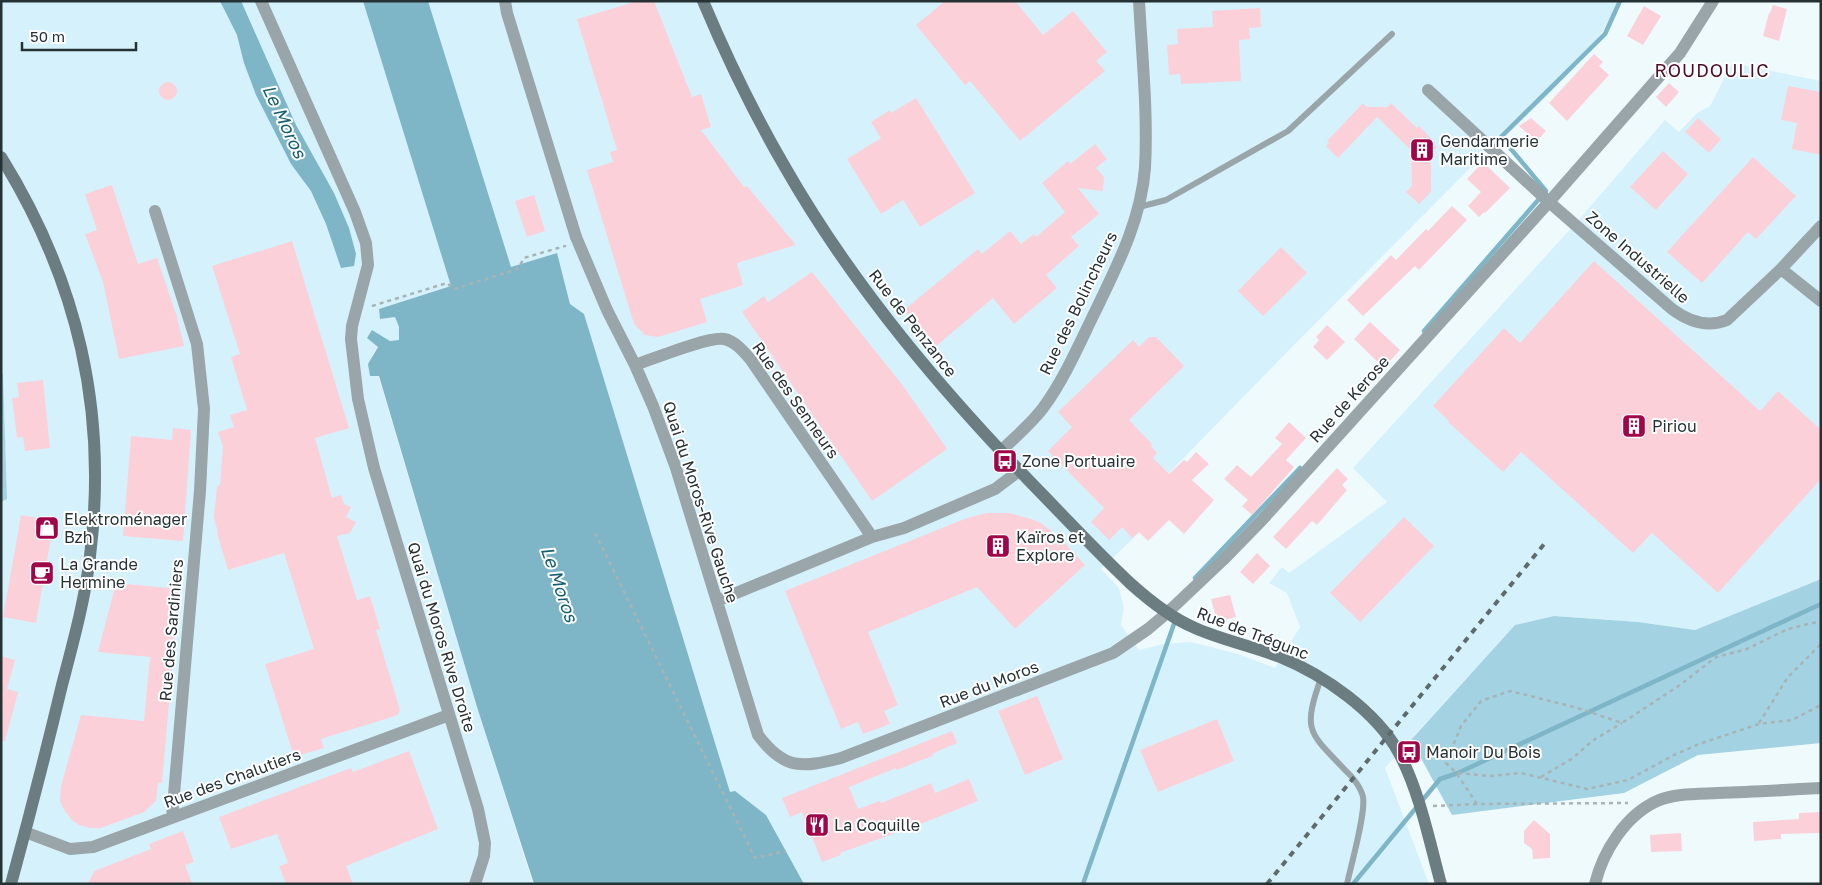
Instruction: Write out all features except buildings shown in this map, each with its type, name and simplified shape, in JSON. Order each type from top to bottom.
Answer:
[{"type":"main road","name":"Rue de Penzance","points":[[703,1],[746,95],[801,194],[884,315],[954,400],[1019,471],[1133,586],[1167,613]]},
{"type":"main road","points":[[1,157],[33,211],[62,280],[81,345],[89,387],[94,431],[95,491],[86,587],[12,884]]},
{"type":"main road","name":"Rue de Trégunc","points":[[1167,613],[1207,633],[1281,657],[1321,678],[1361,708],[1384,732],[1398,751],[1420,807],[1441,884]]},
{"type":"street","name":"Quai du Moros Rive Droite","points":[[261,1],[355,212],[368,250],[367,276],[352,326],[351,340],[358,399],[374,468],[472,787],[482,829],[484,856],[475,884]]},
{"type":"street","name":"Quai du Moros-Rive Gauche","points":[[505,1],[507,13],[576,237],[607,310],[636,365],[676,468],[758,735],[768,749],[780,759],[797,764],[813,765]]},
{"type":"street","name":"Rue des Bolincheurs","points":[[1001,451],[1030,424],[1044,407],[1075,353],[1125,249],[1139,207],[1144,169],[1145,123],[1139,1]]},
{"type":"street","name":"Rue de Kerose","points":[[1167,613],[1262,520],[1549,202],[1680,52],[1713,1]]},
{"type":"street","points":[[1428,90],[1549,202]]},
{"type":"street","name":"Zone Industrielle","points":[[1549,202],[1672,309],[1682,317],[1694,322],[1720,323],[1727,320],[1781,270],[1821,226]]},
{"type":"street","name":"Rue des Sardiniers","points":[[155,211],[197,344],[204,409],[200,491],[172,818]]},
{"type":"street","points":[[1781,270],[1821,301]]},
{"type":"street","name":"Rue des Senneurs","points":[[636,365],[711,339],[725,339],[732,342],[751,360],[872,537]]},
{"type":"street","points":[[717,601],[872,537],[904,528],[995,489],[1019,471]]},
{"type":"street","name":"Rue du Moros","points":[[813,765],[841,758],[1113,653],[1167,613]]},
{"type":"street","name":"Rue des Chalutiers","points":[[25,832],[70,849],[78,850],[93,847],[449,715]]},
{"type":"street","points":[[1595,884],[1601,865],[1620,832],[1649,805],[1659,800],[1680,796],[1821,788]]},
{"type":"lane","points":[[1139,207],[1166,200],[1288,131],[1392,34]]},
{"type":"lane","points":[[1321,678],[1311,705],[1310,725],[1316,740],[1353,778],[1363,796],[1362,815],[1347,884]]},
{"type":"path","points":[[373,306],[447,283],[454,289],[517,269],[524,258],[556,248]]},
{"type":"path","points":[[595,533],[755,858],[786,850]]},
{"type":"path","points":[[1541,777],[1573,758],[1592,741],[1680,685],[1716,658],[1747,649],[1788,629],[1821,621]]},
{"type":"path","points":[[1759,724],[1788,677],[1821,644]]},
{"type":"path","points":[[1477,804],[1461,781],[1458,773],[1446,763],[1461,726],[1481,701],[1510,691],[1578,708],[1622,723]]},
{"type":"path","points":[[1458,773],[1489,776],[1521,773],[1587,789],[1604,786],[1628,780],[1691,748],[1759,724],[1792,720],[1821,705]]},
{"type":"path","points":[[1420,807],[1477,804],[1625,803],[1649,805]]},
{"type":"shaded area","points":[[1,1],[1620,1],[1593,48],[1539,104],[1515,123],[1168,474],[1184,490],[1101,569],[1119,588],[1124,608],[1121,625],[1139,650],[1163,644],[1191,642],[1238,654],[1275,668],[1300,627],[1287,593],[1269,583],[1282,567],[1289,573],[1387,502],[1353,468],[1575,224],[1665,120],[1679,132],[1697,113],[1710,106],[1732,63],[1821,81],[1821,579],[1695,630],[1638,622],[1554,616],[1515,625],[1385,768],[1429,884],[804,884],[766,815],[730,792],[584,315],[570,304],[556,253],[379,309],[380,319],[395,317],[399,327],[399,340],[390,341],[372,330],[378,346],[372,355],[370,376],[378,375],[477,707],[533,884],[1,884],[1,502],[7,499],[3,374],[1,373]]},
{"type":"shaded area","points":[[1,373],[3,374],[7,499],[1,502]]},
{"type":"shaded area","points":[[1821,579],[1821,743],[1698,755],[1624,793],[1452,815],[1411,740],[1515,625],[1554,616],[1638,622],[1695,630]]},
{"type":"water","name":"Le Moros","points":[[220,1],[241,1],[296,125],[334,193],[349,228],[356,254],[354,266],[341,268],[326,224],[311,191],[291,164],[256,95],[244,63],[237,35]]},
{"type":"water","name":"Le Moros","points":[[363,1],[428,1],[511,267],[557,253],[570,304],[584,314],[730,792],[735,791],[766,815],[804,884],[534,884],[477,707],[379,376],[370,376],[368,364],[378,347],[367,338],[372,330],[390,341],[399,340],[399,327],[395,317],[380,319],[379,309],[451,286]]},
{"type":"waterway","points":[[1424,331],[1546,191],[1501,137],[1605,34],[1620,1]]},
{"type":"waterway","points":[[1195,578],[1300,468]]},
{"type":"waterway","points":[[1353,884],[1440,779],[1458,773],[1821,604]]},
{"type":"waterway","points":[[1083,884],[1175,621]]},
{"type":"railway","points":[[1267,884],[1545,543]]},
{"type":"place","name":"Gendarmerie Maritime","points":[[1422,150]]},
{"type":"place","name":"Piriou","points":[[1634,426]]},
{"type":"place","name":"Zone Portuaire","points":[[1005,461]]},
{"type":"place","name":"Elektroménager Bzh","points":[[47,528]]},
{"type":"place","name":"Kaïros et Explore","points":[[998,546]]},
{"type":"place","name":"La Grande Hermine","points":[[42,573]]},
{"type":"place","name":"Manoir Du Bois","points":[[1409,752]]},
{"type":"place","name":"La Coquille","points":[[817,825]]},
{"type":"district","name":"ROUDOULIC","points":[[1712,70]]}]
